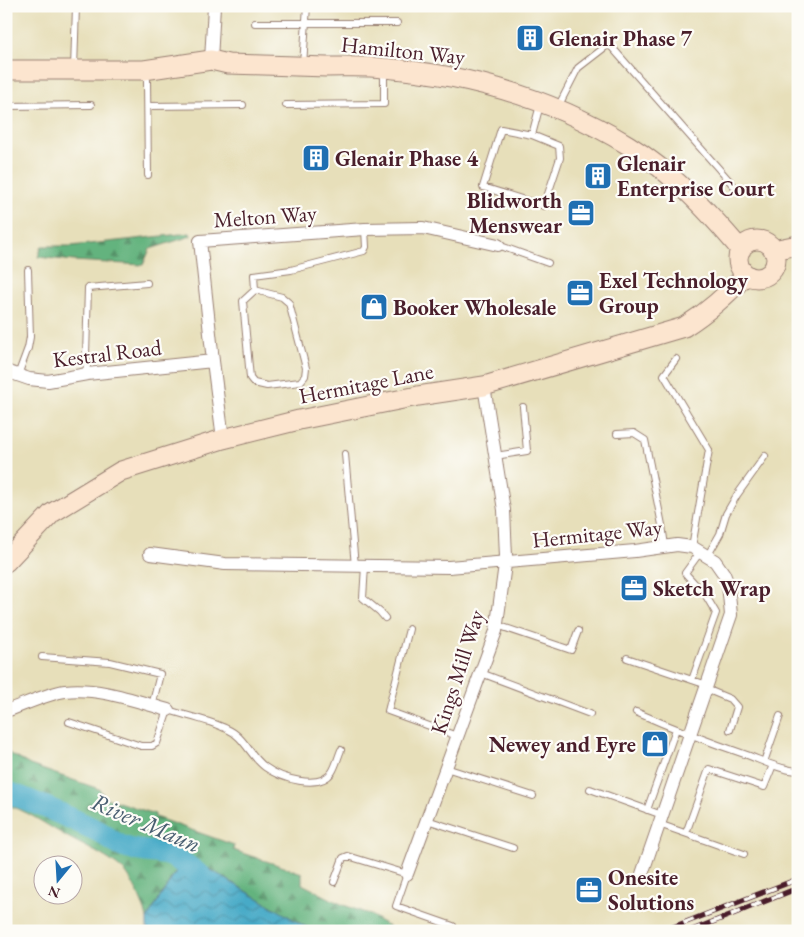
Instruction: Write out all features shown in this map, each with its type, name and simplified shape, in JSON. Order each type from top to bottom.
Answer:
[{"type":"street","points":[[211,60],[214,6]]},
{"type":"street","name":"Hamilton Way","points":[[6,70],[144,70],[211,60],[228,64],[384,68],[460,78],[500,87],[549,105],[628,145],[683,188],[704,208],[741,250]]},
{"type":"street","name":"Melton Way","points":[[223,439],[212,361],[200,241],[365,229],[423,228],[498,246]]},
{"type":"street","points":[[757,240],[768,244],[773,250],[775,263],[768,274],[762,277],[754,278],[746,275],[739,265],[738,258],[741,250],[749,242],[757,240]]},
{"type":"street","points":[[773,250],[798,245]]},
{"type":"street","name":"Hermitage Lane","points":[[6,562],[52,513],[121,471],[223,439],[308,418],[418,396],[484,386],[684,327],[721,301],[746,275]]},
{"type":"street","name":"Kestral Road","points":[[12,373],[48,381],[87,374],[212,361]]},
{"type":"street","name":"Kings Mill Way","points":[[407,874],[497,625],[505,562],[504,510],[484,386]]},
{"type":"street","name":"Hermitage Way","points":[[150,554],[225,564],[448,567],[634,551],[677,545],[700,551]]},
{"type":"street","points":[[642,874],[731,615],[728,584],[724,574],[715,561],[700,551]]},
{"type":"street","points":[[6,710],[64,691],[89,691],[120,696],[168,710]]},
{"type":"lane","points":[[74,70],[76,6]]},
{"type":"lane","points":[[303,67],[308,6]]},
{"type":"lane","points":[[255,23],[397,24]]},
{"type":"lane","points":[[532,135],[549,105],[578,68],[609,44],[733,185]]},
{"type":"lane","points":[[286,105],[384,104],[384,68]]},
{"type":"lane","points":[[144,70],[147,80],[148,106],[148,176]]},
{"type":"lane","points":[[6,106],[91,105]]},
{"type":"lane","points":[[148,106],[243,105]]},
{"type":"lane","points":[[501,129],[532,135],[558,146],[560,158],[544,206],[483,187],[501,129]]},
{"type":"lane","points":[[255,290],[254,275],[291,270],[364,251],[366,247],[365,229]]},
{"type":"lane","points":[[498,246],[548,263]]},
{"type":"lane","points":[[12,373],[30,337],[28,270]]},
{"type":"lane","points":[[87,374],[88,288],[147,283]]},
{"type":"lane","points":[[255,290],[282,297],[289,303],[306,368],[305,376],[300,382],[267,386],[254,382],[250,378],[243,300],[255,290]]},
{"type":"lane","points":[[676,359],[664,375],[709,450],[700,551]]},
{"type":"lane","points":[[495,456],[527,451],[523,407]]},
{"type":"lane","points":[[617,434],[634,433],[645,440],[665,546]]},
{"type":"lane","points":[[345,454],[363,598],[385,618]]},
{"type":"lane","points":[[692,680],[716,613],[706,596],[685,573],[700,551],[720,534],[726,514],[765,456]]},
{"type":"lane","points":[[497,625],[571,650],[578,631]]},
{"type":"lane","points":[[711,627],[725,631]]},
{"type":"lane","points":[[409,629],[388,710],[458,736]]},
{"type":"lane","points":[[42,657],[110,662],[160,674],[152,706]]},
{"type":"lane","points":[[627,658],[692,680],[730,699],[737,707],[730,730]]},
{"type":"lane","points":[[481,673],[590,714]]},
{"type":"lane","points":[[69,722],[141,746],[152,746],[156,743],[168,710],[227,729],[238,736],[264,766],[297,781],[313,782],[324,779],[332,772],[340,750]]},
{"type":"lane","points":[[636,712],[690,735],[764,762],[791,771],[798,771]]},
{"type":"lane","points":[[764,762],[780,716]]},
{"type":"lane","points":[[647,810],[676,729]]},
{"type":"lane","points":[[686,833],[709,769],[764,787],[773,765]]},
{"type":"lane","points":[[446,768],[533,796]]},
{"type":"lane","points":[[590,790],[647,810],[661,820],[686,833],[744,854]]},
{"type":"lane","points":[[427,820],[513,848]]},
{"type":"lane","points":[[334,882],[343,858],[348,856],[407,874],[396,906],[453,926]]},
{"type":"green space","points":[[190,233],[191,236],[150,249],[143,265],[38,257],[42,246],[71,246]]},
{"type":"green space","points":[[6,753],[30,765],[99,789],[106,798],[155,814],[155,817],[234,845],[233,850],[302,873],[302,884],[341,904],[371,915],[395,931],[313,931],[206,867],[177,859],[176,871],[147,919],[141,901],[130,880],[117,865],[27,813],[6,805]]},
{"type":"water","points":[[177,859],[206,867],[313,931],[147,931],[147,919],[176,871]]},
{"type":"waterway","name":"River Maun","points":[[6,792],[75,820],[124,847],[170,855],[201,876]]},
{"type":"railway","points":[[663,931],[798,879]]},
{"type":"railway","points":[[690,931],[798,888]]},
{"type":"place","name":"Glenair Phase 7","points":[[530,38]]},
{"type":"place","name":"Glenair Phase 4","points":[[316,158]]},
{"type":"place","name":"Glenair Enterprise Court","points":[[598,176]]},
{"type":"place","name":"Blidworth Menswear","points":[[581,213]]},
{"type":"place","name":"Exel Technology Group","points":[[580,293]]},
{"type":"place","name":"Booker Wholesale","points":[[374,307]]},
{"type":"place","name":"Sketch Wrap","points":[[634,588]]},
{"type":"place","name":"Newey and Eyre","points":[[655,744]]},
{"type":"place","name":"Onesite Solutions","points":[[589,890]]}]
